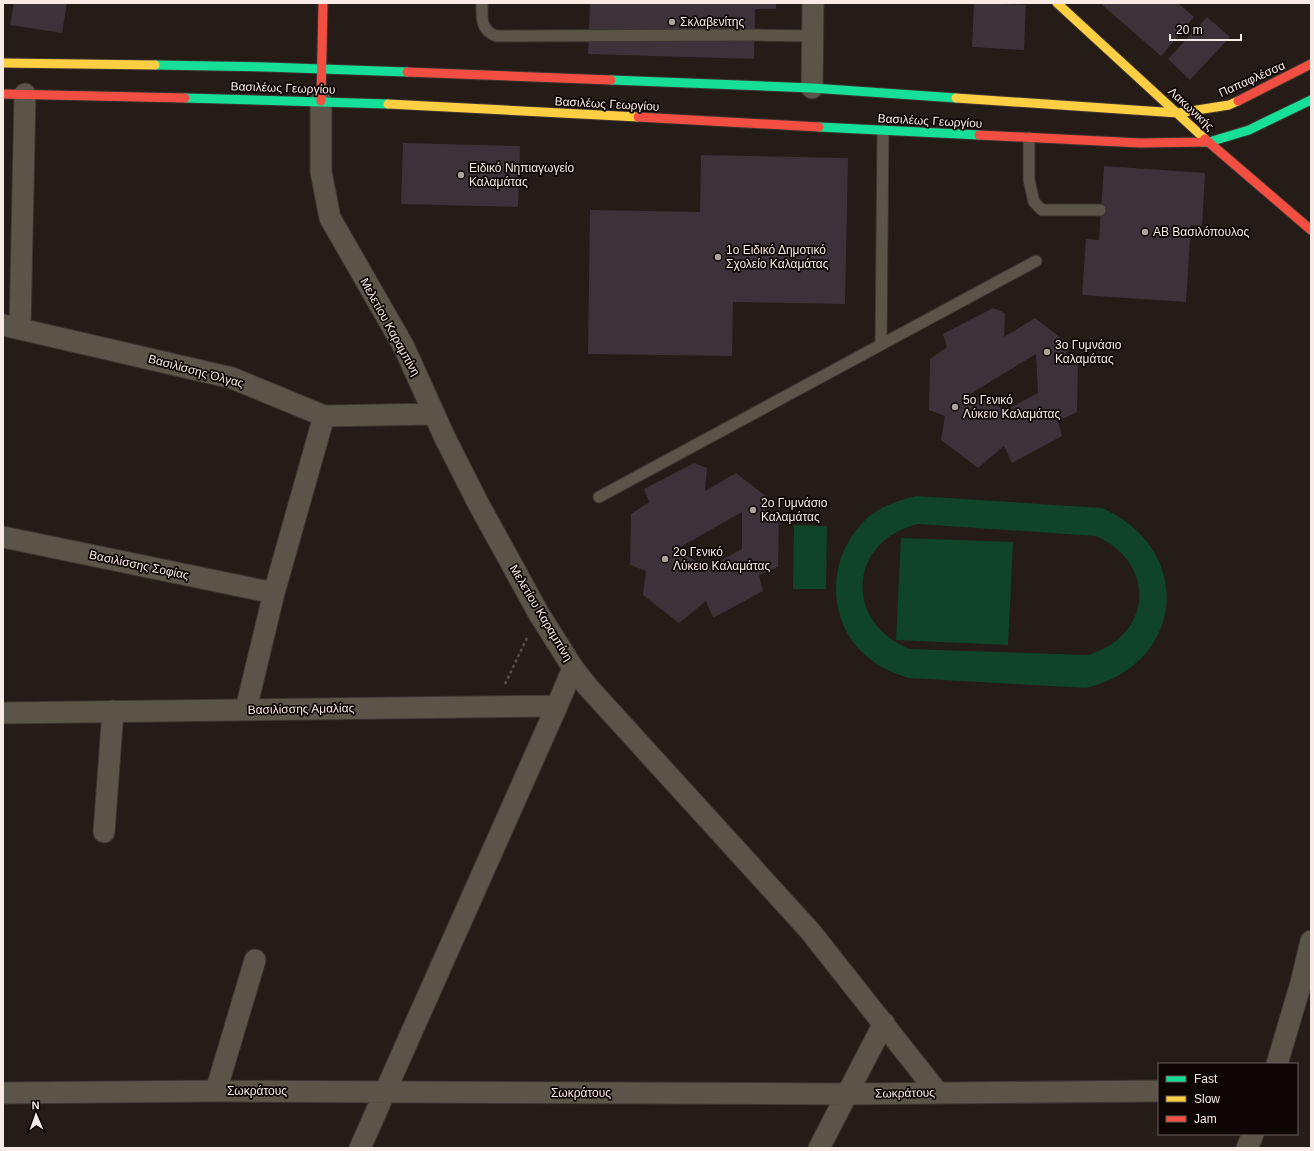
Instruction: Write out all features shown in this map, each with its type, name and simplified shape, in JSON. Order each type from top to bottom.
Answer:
[{"type":"main road","name":"Μελετίου Καραμπίνη","points":[[321,101],[323,3]]},
{"type":"main road","name":"Λακωνικής","points":[[1056,3],[1208,142],[1311,230]]},
{"type":"main road","name":"Βασιλέως Γεωργίου","points":[[3,63],[322,69],[812,88],[1135,112],[1178,113]]},
{"type":"main road","name":"Παπαφλέσσα","points":[[1178,113],[1229,105],[1311,64]]},
{"type":"main road","name":"Βασιλέως Γεωργίου","points":[[3,94],[321,101],[1029,138],[1140,143],[1208,142]]},
{"type":"main road","points":[[1208,142],[1249,130],[1311,100]]},
{"type":"street","points":[[812,88],[813,3]]},
{"type":"street","points":[[11,327],[25,94]]},
{"type":"street","name":"Μελετίου Καραμπίνη","points":[[321,101],[321,172],[330,218],[404,347],[434,414],[478,503],[539,614],[573,668],[604,705],[810,931],[938,1093]]},
{"type":"street","name":"Βασιλίσσης Όλγας","points":[[11,327],[232,378],[324,416],[434,414]]},
{"type":"street","points":[[246,709],[274,593],[324,416]]},
{"type":"street","name":"Βασιλίσσης Σοφίας","points":[[3,537],[274,593]]},
{"type":"street","points":[[360,1148],[573,668]]},
{"type":"street","name":"Βασιλίσσης Αμαλίας","points":[[3,713],[557,706]]},
{"type":"street","points":[[104,832],[113,711]]},
{"type":"street","points":[[1277,1063],[1306,985],[1311,941]]},
{"type":"street","points":[[216,1091],[255,960]]},
{"type":"street","points":[[819,1148],[884,1023]]},
{"type":"street","name":"Σωκράτους","points":[[3,1093],[216,1091],[847,1094],[1158,1091]]},
{"type":"street","points":[[1247,1148],[1253,1135]]},
{"type":"lane","points":[[482,3],[482,22],[485,29],[496,36],[813,36]]},
{"type":"lane","points":[[881,344],[883,131]]},
{"type":"lane","points":[[1029,138],[1029,180],[1034,202],[1042,210],[1100,210]]},
{"type":"lane","points":[[598,497],[1036,261]]},
{"type":"green space","points":[[916,496],[1102,508],[1132,527],[1153,550],[1164,577],[1166,604],[1160,631],[1144,656],[1119,675],[1086,688],[909,678],[896,674],[873,662],[850,638],[841,620],[837,602],[836,582],[839,564],[846,546],[857,529],[871,515],[892,503]],"holes":[[[918,524],[1096,536],[1116,548],[1130,563],[1137,581],[1139,598],[1135,616],[1125,632],[1110,646],[1088,655],[910,649],[888,637],[873,621],[865,603],[863,583],[867,564],[878,547],[895,533]]]},
{"type":"green space","points":[[794,525],[827,526],[826,589],[793,589]]},
{"type":"green space","points":[[901,538],[1013,542],[1008,645],[896,640]]},
{"type":"building","points":[[14,3],[67,3],[62,33],[10,25]]},
{"type":"building","name":"Σκλαβενίτης","points":[[590,3],[776,3],[776,9],[755,9],[754,59],[588,54]]},
{"type":"building","points":[[974,3],[1026,5],[1024,50],[972,47]]},
{"type":"building","points":[[1103,3],[1178,3],[1194,17],[1161,56],[1102,5]]},
{"type":"building","points":[[1207,17],[1230,37],[1190,80],[1168,59]]},
{"type":"building","name":"Ειδικό Νηπιαγωγείο Καλαμάτας","points":[[403,143],[520,146],[518,207],[401,204]]},
{"type":"building","name":"1ο Ειδικό Δημοτικό Σχολείο Καλαμάτας","points":[[701,155],[848,158],[845,304],[733,302],[732,356],[588,354],[590,210],[700,212]]},
{"type":"building","name":"ΑΒ Βασιλόπουλος","points":[[1104,166],[1205,173],[1202,226],[1191,225],[1186,302],[1082,295],[1086,239],[1099,240]]},
{"type":"building","points":[[993,308],[1005,313],[1004,337],[1035,318],[1071,346],[1060,361],[1078,361],[1077,412],[1058,421],[1062,436],[1012,463],[1004,446],[978,468],[941,440],[945,416],[929,410],[930,359],[947,347],[943,334]],"holes":[[[1036,354],[1038,393],[1006,410],[970,394]]]},
{"type":"building","points":[[694,463],[707,468],[705,491],[736,473],[772,501],[761,516],[779,516],[778,567],[759,575],[763,591],[713,618],[706,601],[679,623],[643,595],[646,571],[630,565],[631,514],[649,502],[644,489]],"holes":[[[742,512],[742,549],[708,567],[675,550]]]},
{"type":"traffic: fast","points":[[155,65],[407,72]]},
{"type":"traffic: fast","points":[[611,80],[812,88],[956,98]]},
{"type":"traffic: fast","points":[[185,98],[388,104]]},
{"type":"traffic: fast","points":[[1203,142],[1209,142],[1249,130],[1311,100]]},
{"type":"traffic: fast","points":[[819,127],[979,135]]},
{"type":"traffic: slow","points":[[1057,3],[1205,139]]},
{"type":"traffic: slow","points":[[3,63],[155,65]]},
{"type":"traffic: slow","points":[[956,98],[1178,113],[1229,105],[1238,101]]},
{"type":"traffic: slow","points":[[388,104],[638,117]]},
{"type":"traffic: jam","points":[[321,101],[323,3]]},
{"type":"traffic: jam","points":[[1238,101],[1311,64]]},
{"type":"traffic: jam","points":[[407,72],[611,80]]},
{"type":"traffic: jam","points":[[3,94],[185,98]]},
{"type":"traffic: jam","points":[[638,117],[819,127]]},
{"type":"traffic: jam","points":[[979,135],[1140,143],[1203,142]]},
{"type":"traffic: jam","points":[[1205,139],[1311,230]]},
{"type":"place","name":"Σκλαβενίτης","points":[[672,22]]},
{"type":"place","name":"Ειδικό Νηπιαγωγείο Καλαμάτας","points":[[461,175]]},
{"type":"place","name":"ΑΒ Βασιλόπουλος","points":[[1145,232]]},
{"type":"place","name":"1ο Ειδικό Δημοτικό Σχολείο Καλαμάτας","points":[[718,257]]},
{"type":"place","name":"3ο Γυμνάσιο Καλαμάτας","points":[[1047,352]]},
{"type":"place","name":"5ο Γενικό Λύκειο Καλαμάτας","points":[[955,407]]},
{"type":"place","name":"2ο Γυμνάσιο Καλαμάτας","points":[[753,510]]},
{"type":"place","name":"2ο Γενικό Λύκειο Καλαμάτας","points":[[665,559]]}]
